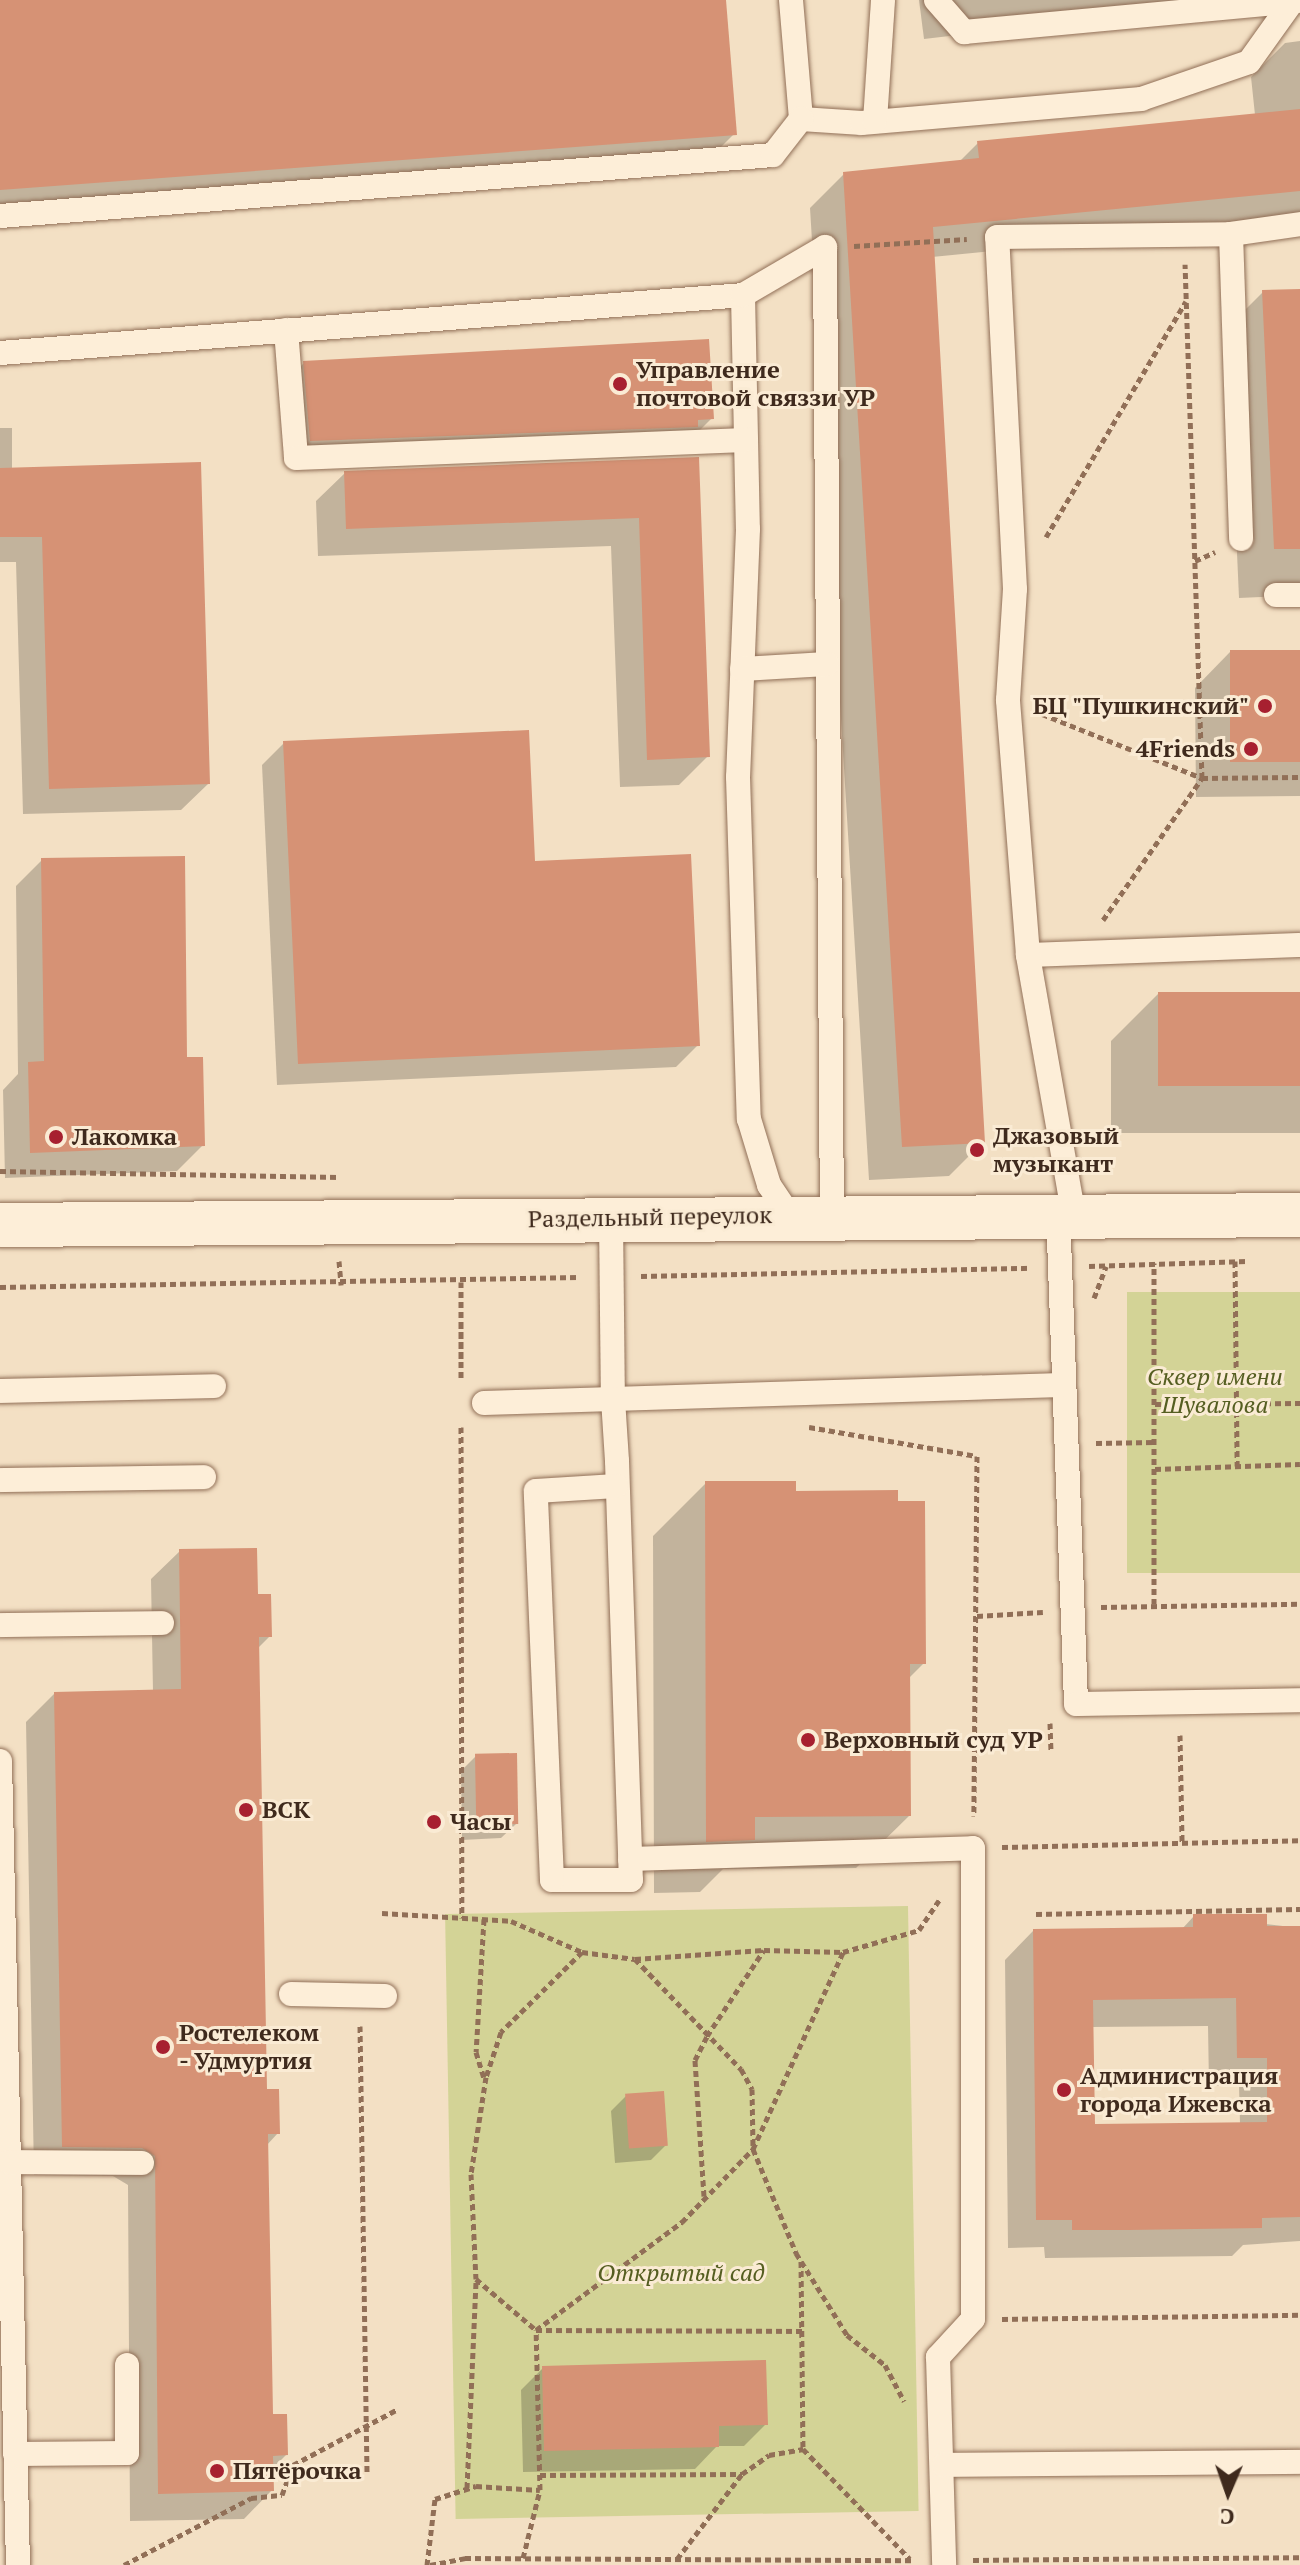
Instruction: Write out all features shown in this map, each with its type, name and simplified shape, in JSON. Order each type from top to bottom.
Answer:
[{"type":"street","name":"Раздельный переулок","points":[[0,1225],[1066,1212],[1300,1215]]},
{"type":"lane","points":[[0,216],[773,155],[801,119],[791,0]]},
{"type":"lane","points":[[875,121],[883,0]]},
{"type":"lane","points":[[936,0],[964,32],[1296,1]]},
{"type":"lane","points":[[801,119],[875,121],[1141,99],[1249,62],[1296,1]]},
{"type":"lane","points":[[1300,224],[1231,234],[997,237],[1015,589],[1008,700],[1028,955],[1066,1212],[1059,1268],[1064,1443],[1059,1610],[1076,1704],[1300,1700]]},
{"type":"lane","points":[[1231,234],[1241,539]]},
{"type":"lane","points":[[0,353],[743,295],[825,247]]},
{"type":"lane","points":[[825,247],[832,1215]]},
{"type":"lane","points":[[743,295],[746,440],[738,777],[749,1119],[769,1185],[789,1215]]},
{"type":"lane","points":[[286,330],[296,458],[746,440]]},
{"type":"lane","points":[[742,669],[827,664]]},
{"type":"lane","points":[[1028,955],[1300,945]]},
{"type":"lane","points":[[611,1218],[613,1399],[631,1880],[552,1880],[536,1491],[616,1486]]},
{"type":"lane","points":[[484,1403],[1062,1385]]},
{"type":"lane","points":[[0,1391],[214,1386]]},
{"type":"lane","points":[[0,1480],[204,1477]]},
{"type":"lane","points":[[0,1625],[162,1623]]},
{"type":"lane","points":[[0,1761],[18,2565]]},
{"type":"lane","points":[[630,1859],[973,1848],[973,2319],[938,2357],[944,2465],[944,2563]]},
{"type":"lane","points":[[291,1994],[385,1996]]},
{"type":"lane","points":[[9,2162],[142,2163]]},
{"type":"lane","points":[[15,2454],[127,2453],[127,2365]]},
{"type":"lane","points":[[944,2465],[1300,2462]]},
{"type":"path","points":[[1080,953],[1202,778],[1185,259],[1231,234]]},
{"type":"path","points":[[825,247],[997,237]]},
{"type":"path","points":[[1015,589],[1186,301]]},
{"type":"path","points":[[1008,700],[1202,778],[1300,777]]},
{"type":"path","points":[[1235,1261],[1237,1466]]},
{"type":"path","points":[[0,1287],[461,1282],[1261,1261]]},
{"type":"path","points":[[1154,1263],[1154,1604]]},
{"type":"path","points":[[461,1282],[461,1387]]},
{"type":"path","points":[[382,1913],[511,1921],[582,1952],[635,1959],[764,1950],[843,1952],[919,1930],[973,1848],[977,1456],[775,1421],[776,1396]]},
{"type":"path","points":[[1155,1404],[1300,1403]]},
{"type":"path","points":[[461,1418],[462,1918]]},
{"type":"path","points":[[1064,1443],[1155,1442]]},
{"type":"path","points":[[1155,1469],[1300,1464]]},
{"type":"path","points":[[1047,1596],[1059,1610]]},
{"type":"path","points":[[977,1616],[1154,1604],[1300,1604]]},
{"type":"path","points":[[1048,1627],[1059,1610]]},
{"type":"path","points":[[1179,1703],[1182,1842]]},
{"type":"path","points":[[1050,1719],[1051,1750]]},
{"type":"path","points":[[973,1848],[1300,1840]]},
{"type":"path","points":[[1036,1914],[1300,1909]]},
{"type":"path","points":[[484,1919],[476,2052],[486,2081]]},
{"type":"path","points":[[705,2197],[695,2060],[707,2036],[764,1950]]},
{"type":"path","points":[[467,2488],[476,2279],[471,2174],[486,2081],[501,2032],[582,1952]]},
{"type":"path","points":[[536,2330],[705,2197],[753,2149],[843,1952]]},
{"type":"path","points":[[635,1959],[752,2089],[753,2149],[801,2261],[847,2335],[901,2387],[906,2411]]},
{"type":"path","points":[[347,2026],[361,2026],[367,2472]]},
{"type":"path","points":[[801,2261],[803,2449],[911,2560]]},
{"type":"path","points":[[476,2279],[536,2330],[802,2331]]},
{"type":"path","points":[[973,2319],[1300,2315]]},
{"type":"path","points":[[523,2558],[540,2490],[536,2330]]},
{"type":"path","points":[[124,2565],[251,2498],[282,2495],[293,2465],[398,2409]]},
{"type":"path","points":[[677,2559],[742,2474],[769,2455],[803,2449]]},
{"type":"path","points":[[540,2475],[742,2474]]},
{"type":"path","points":[[540,2490],[467,2488],[435,2499],[428,2565],[523,2558],[911,2560],[944,2563],[1300,2557]]},
{"type":"green space","name":"Сквер имени Шувалова","points":[[1127,1292],[1300,1292],[1300,1573],[1127,1573]]},
{"type":"green space","name":"Открытый сад","points":[[908,1906],[919,2511],[456,2519],[445,1914]]},
{"type":"building","points":[[0,0],[726,0],[737,135],[0,190]]},
{"type":"building","points":[[1300,109],[1300,191],[933,227],[985,1143],[902,1147],[843,172],[979,158],[977,141]]},
{"type":"building","points":[[1300,289],[1300,549],[1274,549],[1262,290]]},
{"type":"building","points":[[709,339],[714,419],[698,420],[698,427],[310,441],[303,361]]},
{"type":"building","points":[[699,457],[710,757],[647,760],[639,518],[346,529],[344,471]]},
{"type":"building","points":[[201,462],[210,784],[49,789],[42,537],[0,537],[0,468]]},
{"type":"building","name":"БЦ \"Пушкинский\"","points":[[1230,650],[1300,650],[1300,762],[1230,762]]},
{"type":"building","points":[[529,730],[535,861],[691,854],[700,1046],[298,1064],[283,741]]},
{"type":"building","points":[[185,856],[187,1057],[203,1057],[205,1146],[30,1153],[28,1062],[44,1061],[41,858]]},
{"type":"building","points":[[1158,992],[1300,992],[1300,1086],[1158,1086]]},
{"type":"building","name":"Верховный суд УР","points":[[705,1481],[796,1481],[796,1491],[898,1490],[898,1501],[925,1501],[926,1664],[910,1664],[911,1816],[755,1817],[755,1840],[706,1842]]},
{"type":"building","name":"Ростелеком - Удмуртия","points":[[257,1548],[258,1594],[271,1594],[272,1637],[259,1637],[267,2089],[279,2089],[280,2134],[268,2134],[273,2414],[287,2414],[288,2455],[273,2456],[274,2491],[158,2494],[155,2156],[142,2148],[62,2147],[54,1692],[181,1689],[179,1549]]},
{"type":"building","points":[[517,1753],[518,1824],[476,1825],[475,1754]]},
{"type":"building","name":"Администрация города Ижевска","points":[[1193,1914],[1267,1914],[1267,1926],[1300,1926],[1300,2217],[1262,2218],[1262,2228],[1128,2230],[1072,2230],[1072,2220],[1036,2220],[1033,1929],[1193,1927]],"holes":[[[1236,1998],[1237,2058],[1267,2058],[1267,2122],[1095,2124],[1093,2000]]]},
{"type":"building","points":[[664,2091],[668,2146],[629,2149],[625,2094]]},
{"type":"building","points":[[766,2360],[768,2425],[719,2426],[719,2447],[544,2451],[542,2366]]},
{"type":"place","name":"Управление почтовой связзи УР","points":[[620,384]]},
{"type":"place","name":"БЦ \"Пушкинский\"","points":[[1265,706]]},
{"type":"place","name":"4Friends","points":[[1251,749]]},
{"type":"place","name":"Лакомка","points":[[56,1137]]},
{"type":"place","name":"Джазовый музыкант","points":[[977,1150]]},
{"type":"place","name":"Верховный суд УР","points":[[808,1740]]},
{"type":"place","name":"ВСК","points":[[246,1810]]},
{"type":"place","name":"Часы","points":[[434,1822]]},
{"type":"place","name":"Ростелеком - Удмуртия","points":[[163,2047]]},
{"type":"place","name":"Администрация города Ижевска","points":[[1064,2090]]},
{"type":"place","name":"Пятёрочка","points":[[217,2471]]}]
